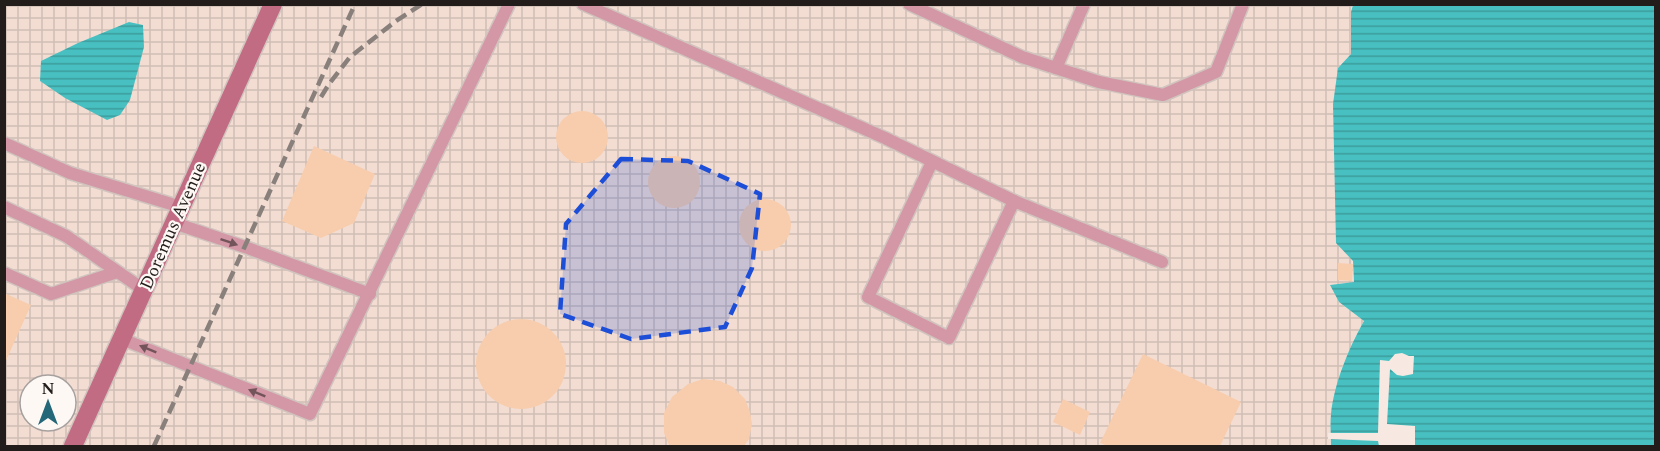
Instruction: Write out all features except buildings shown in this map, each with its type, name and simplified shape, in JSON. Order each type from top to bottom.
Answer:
[{"type":"main road","name":"Doremus Avenue","points":[[73,447],[273,4]]},
{"type":"lane","points":[[122,339],[310,414],[509,4]]},
{"type":"lane","points":[[583,4],[885,138],[1014,201],[1162,262]]},
{"type":"lane","points":[[909,4],[1022,57],[1099,82],[1163,95],[1216,72],[1243,4]]},
{"type":"lane","points":[[1056,68],[1084,4]]},
{"type":"lane","points":[[4,142],[70,173],[177,215],[245,247],[370,294]]},
{"type":"lane","points":[[932,162],[868,297],[949,338],[1014,201]]},
{"type":"lane","points":[[4,207],[66,236],[144,290]]},
{"type":"lane","points":[[4,273],[51,294],[117,272]]},
{"type":"highlighted area","points":[[621,159],[688,161],[760,194],[752,268],[725,327],[631,339],[560,314],[566,224]]},
{"type":"shaded area","points":[[4,5],[1353,5],[1351,54],[1338,68],[1354,283],[1331,285],[1339,302],[1364,321],[1341,370],[1331,413],[1331,446],[5,446]]},
{"type":"water","points":[[1353,5],[1655,5],[1655,446],[1331,446],[1331,414],[1335,390],[1353,342],[1364,321],[1339,302],[1330,285],[1354,282],[1353,261],[1336,243],[1333,104],[1338,68],[1351,54]]},
{"type":"water","points":[[129,22],[143,25],[144,47],[130,100],[120,115],[107,120],[65,98],[40,81],[41,61]]},
{"type":"pier","points":[[1395,354],[1414,356],[1413,374],[1397,375],[1390,369],[1387,424],[1415,426],[1415,446],[1379,446],[1378,441],[1328,439],[1328,433],[1378,433],[1380,360],[1389,361]]},
{"type":"railway","points":[[154,446],[355,4]]},
{"type":"railway","points":[[321,97],[350,57],[422,4]]}]
